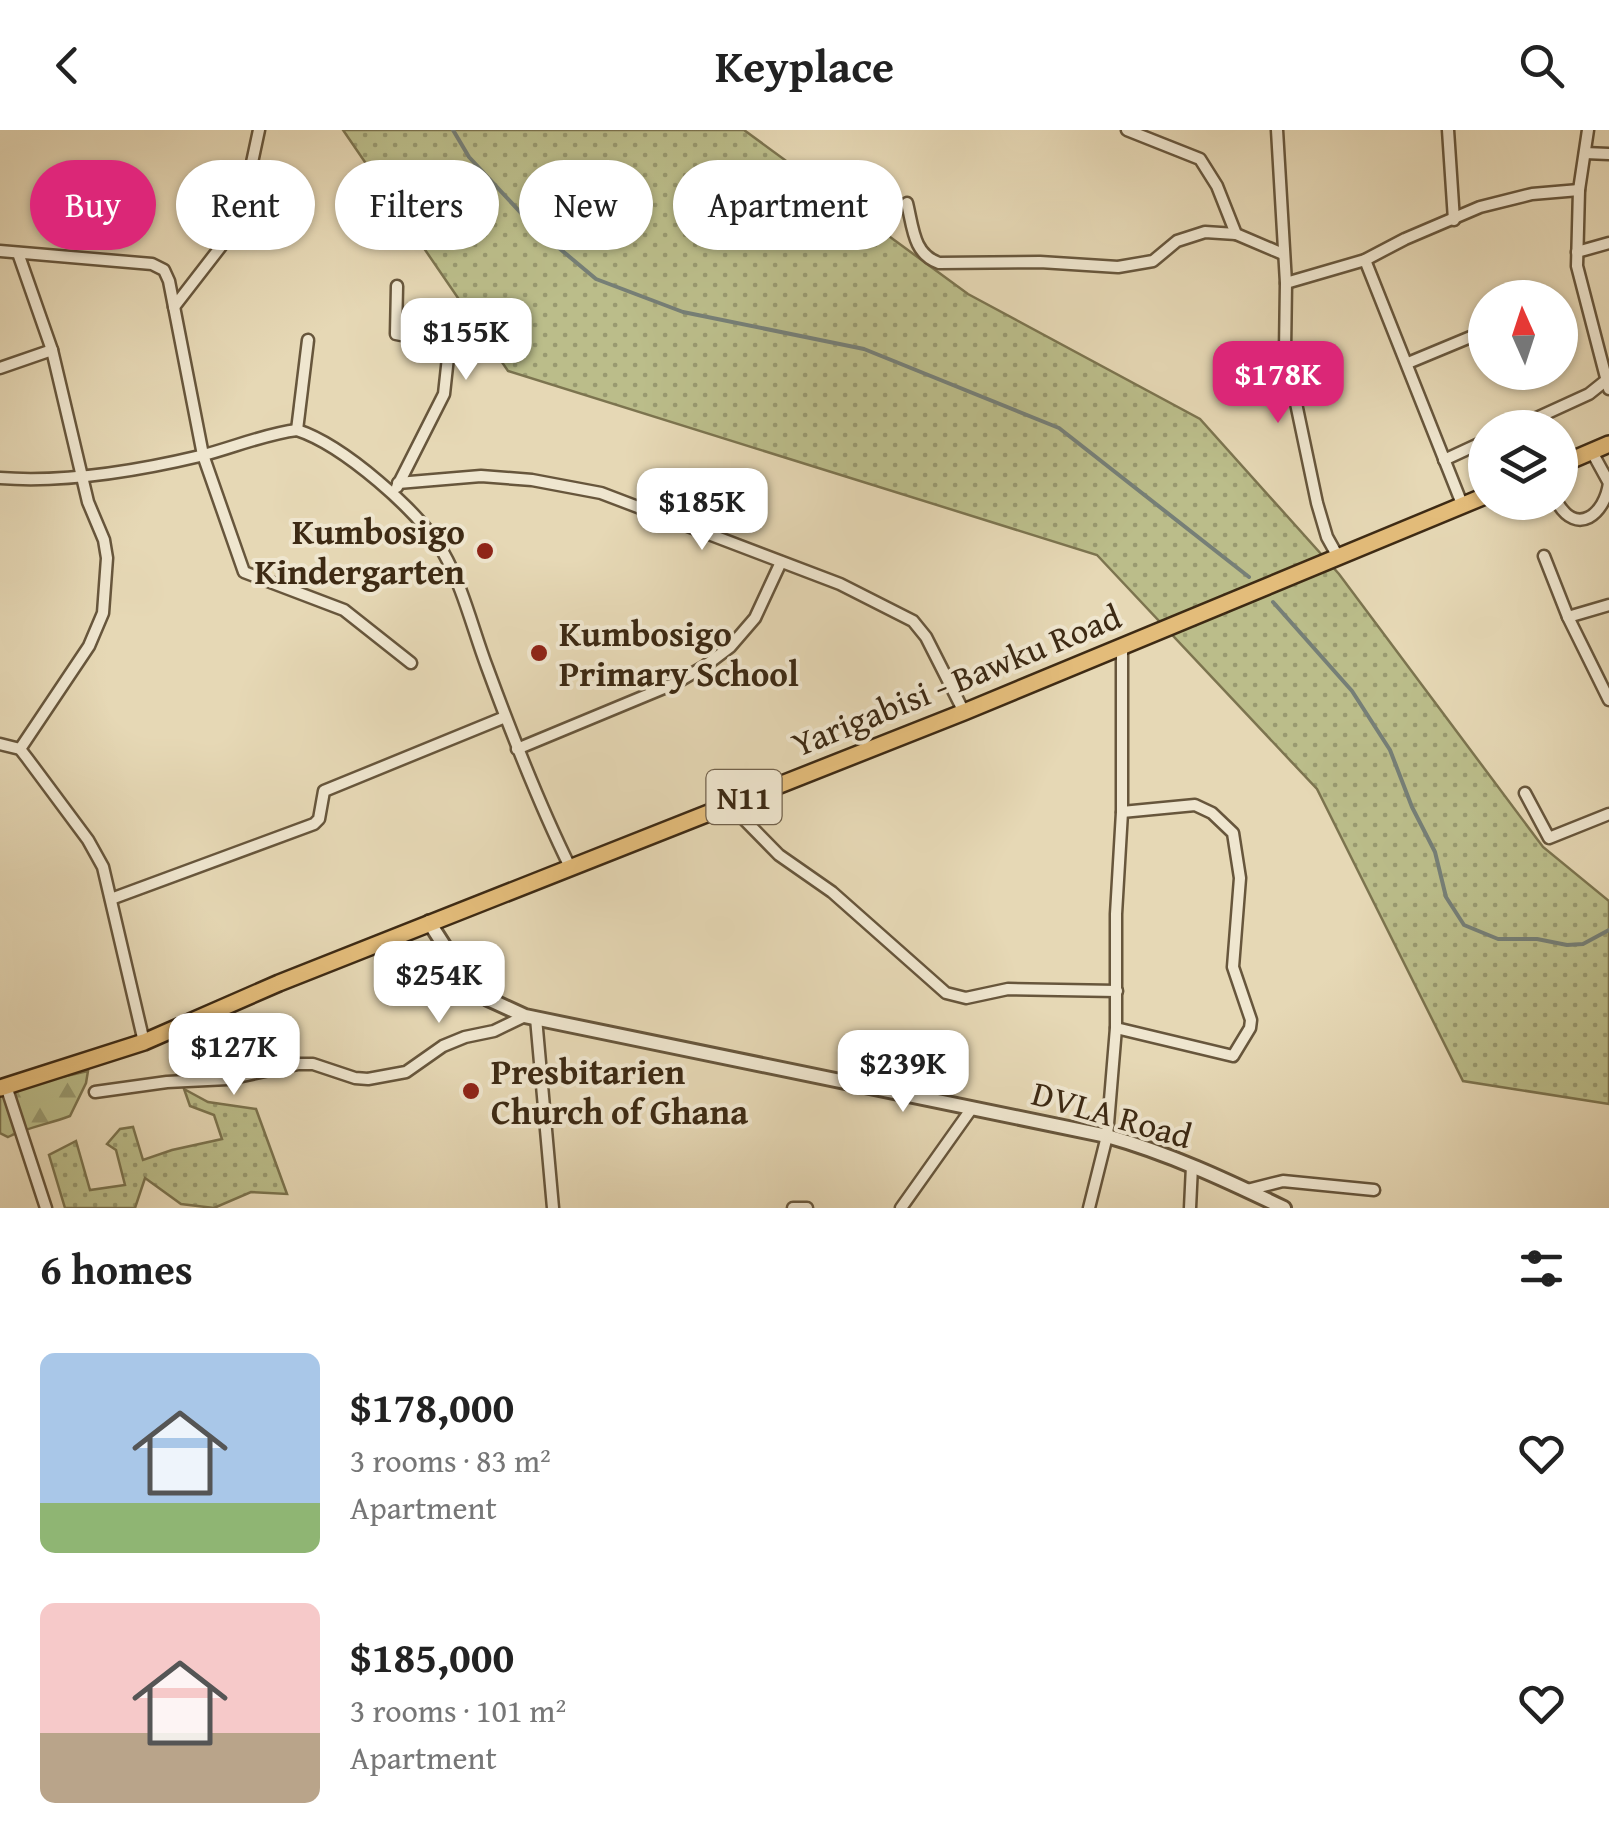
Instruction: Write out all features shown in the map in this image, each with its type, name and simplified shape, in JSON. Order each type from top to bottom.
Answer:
[{"type":"highway","points":[[1578,458],[1609,444]]},
{"type":"highway","name":"Yarigabisi - Bawku Road","points":[[3,1087],[144,1042],[430,922],[964,712],[1468,502]]},
{"type":"street","points":[[174,306],[239,223],[259,130]]},
{"type":"street","points":[[1126,130],[1200,159],[1217,186],[1236,234]]},
{"type":"street","points":[[1277,130],[1286,284],[1285,351],[1316,503],[1337,555]]},
{"type":"street","points":[[1448,130],[1454,220]]},
{"type":"street","points":[[1554,410],[1608,382],[1579,279],[1579,190],[1588,130]]},
{"type":"street","points":[[1584,153],[1609,154]]},
{"type":"street","points":[[1286,284],[1365,260],[1480,207],[1532,194],[1579,190]]},
{"type":"street","points":[[908,203],[917,245],[926,258],[939,263],[1040,262],[1118,267],[1153,260],[1177,241],[1205,232],[1236,234],[1283,254]]},
{"type":"street","points":[[1577,252],[1609,243]]},
{"type":"street","points":[[0,251],[152,264],[164,270],[203,455],[244,572],[328,601],[410,663]]},
{"type":"street","points":[[18,253],[52,350],[88,502],[107,558],[103,613],[90,646],[20,749]]},
{"type":"street","points":[[1365,260],[1462,504]]},
{"type":"street","points":[[392,497],[444,394],[449,348],[442,342],[396,334],[397,286]]},
{"type":"street","points":[[1594,328],[1609,321]]},
{"type":"street","points":[[1408,363],[1468,338]]},
{"type":"street","points":[[297,430],[308,340]]},
{"type":"street","points":[[0,368],[52,350]]},
{"type":"street","points":[[0,478],[24,480],[83,474],[203,455],[297,430],[337,450],[366,470],[417,519],[441,550],[517,749],[570,866]]},
{"type":"street","points":[[1444,460],[1468,449]]},
{"type":"street","points":[[1578,520],[1593,517],[1601,508],[1609,483],[1592,452]]},
{"type":"street","points":[[398,483],[481,476],[532,480],[601,494],[878,601],[913,621],[926,636],[964,712]]},
{"type":"street","points":[[1544,556],[1568,617],[1609,700]]},
{"type":"street","points":[[517,749],[676,683],[705,666],[730,647],[755,618],[781,562]]},
{"type":"street","points":[[1568,617],[1609,605]]},
{"type":"street","points":[[1089,1208],[1107,1136],[1116,1028],[1122,647]]},
{"type":"street","points":[[112,899],[314,824],[320,819],[324,791],[505,717]]},
{"type":"street","points":[[0,744],[20,749],[88,840],[103,867],[144,1042]]},
{"type":"street","points":[[1524,793],[1549,838],[1609,814]]},
{"type":"street","points":[[728,803],[779,855],[832,892],[946,993],[966,998],[1008,989],[1117,992]]},
{"type":"street","points":[[1116,1028],[1232,1056],[1252,1020],[1234,966],[1240,878],[1233,833],[1212,813],[1195,805],[1122,812]]},
{"type":"street","name":"DVLA Road","points":[[430,922],[463,975],[488,999],[531,1017],[1107,1136],[1144,1146],[1284,1208]]},
{"type":"street","points":[[95,1092],[228,1079],[298,1064],[313,1064],[368,1079],[406,1072],[465,1036],[494,1031],[531,1017],[554,1208]]},
{"type":"street","points":[[3,1087],[46,1208]]},
{"type":"street","points":[[901,1208],[972,1108]]},
{"type":"street","points":[[1190,1208],[1192,1166]]},
{"type":"street","points":[[1247,1190],[1283,1181],[1374,1190]]},
{"type":"street","points":[[792,1208],[807,1208]]},
{"type":"green space","points":[[343,130],[744,130],[785,160],[673,160],[673,250],[903,250],[903,246],[968,294],[1200,419],[1339,574],[1543,847],[1609,901],[1609,1104],[1463,1081],[1317,789],[1097,555],[508,371],[425,250],[499,250],[499,160],[364,160]]},
{"type":"green space","points":[[88,1071],[70,1116],[8,1137],[0,1133],[0,1091]]},
{"type":"green space","points":[[184,1089],[208,1102],[256,1109],[287,1194],[251,1192],[214,1208],[181,1204],[145,1178],[135,1208],[65,1208],[49,1155],[76,1141],[90,1190],[125,1185],[116,1150],[107,1144],[120,1129],[133,1127],[143,1160],[222,1139],[214,1115],[190,1106]]},
{"type":"waterway","points":[[453,130],[469,157],[535,228],[596,279],[683,312],[864,349],[1059,428],[1249,577]]},
{"type":"waterway","points":[[1273,602],[1352,691],[1390,750],[1435,852],[1446,897],[1464,925],[1498,939],[1537,939],[1567,945],[1583,944],[1609,930]]},
{"type":"place","name":"Kumbosigo Kindergarten","points":[[485,551]]},
{"type":"place","name":"Kumbosigo Primary School","points":[[539,653]]},
{"type":"place","name":"Presbitarien Church of Ghana","points":[[471,1091]]}]
